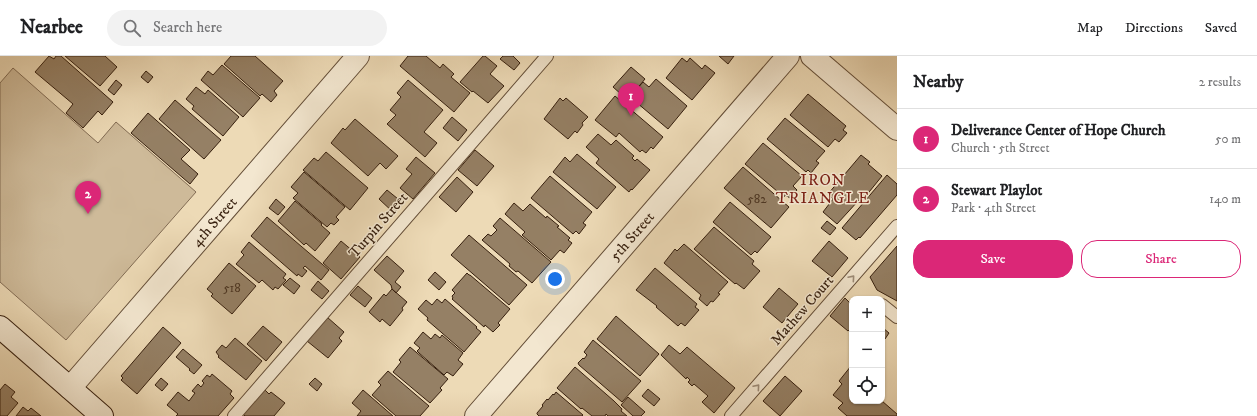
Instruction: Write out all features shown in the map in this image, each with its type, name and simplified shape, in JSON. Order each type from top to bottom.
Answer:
[{"type":"street","name":"4th Street","points":[[70,388],[358,56]]},
{"type":"street","name":"5th Street","points":[[476,416],[788,56]]},
{"type":"street","points":[[812,56],[897,129]]},
{"type":"street","points":[[0,327],[70,388],[96,414]]},
{"type":"lane","name":"Turpin Street","points":[[234,416],[547,56]]},
{"type":"lane","name":"Mathew Court","points":[[732,416],[897,226]]},
{"type":"lane","points":[[885,307],[897,317]]},
{"type":"shaded area","points":[[13,68],[98,143],[116,122],[196,192],[66,340],[0,282],[0,83]]},
{"type":"building","points":[[49,56],[54,59],[56,56],[61,56],[113,102],[102,115],[98,111],[83,128],[66,113],[73,104],[35,72]]},
{"type":"building","points":[[65,56],[105,56],[117,67],[100,86]]},
{"type":"building","points":[[231,56],[255,56],[283,81],[274,91],[277,95],[271,102],[262,94],[260,96],[224,64]]},
{"type":"building","points":[[408,56],[426,56],[440,68],[443,64],[454,74],[451,77],[470,93],[454,112],[400,66]]},
{"type":"building","points":[[483,56],[497,66],[490,74],[504,86],[488,103],[460,82]]},
{"type":"building","points":[[503,56],[513,56],[520,63],[514,70],[500,59]]},
{"type":"building","points":[[719,56],[734,56],[728,64]]},
{"type":"building","points":[[682,58],[687,62],[690,58],[702,69],[705,65],[715,73],[692,100],[666,78]]},
{"type":"building","points":[[222,65],[260,98],[243,117],[201,80],[208,71],[213,75]]},
{"type":"building","points":[[631,67],[645,79],[630,97],[633,99],[630,102],[613,87]]},
{"type":"building","points":[[146,71],[153,77],[148,83],[141,77]]},
{"type":"building","points":[[656,79],[687,106],[668,129],[630,97],[643,82],[649,87]]},
{"type":"building","points":[[116,80],[122,85],[114,95],[108,90]]},
{"type":"building","points":[[408,80],[443,110],[424,132],[437,143],[425,157],[387,124],[396,115],[390,110],[401,97],[397,93]]},
{"type":"building","points":[[196,87],[205,94],[208,90],[239,117],[223,136],[192,109],[194,106],[186,99]]},
{"type":"building","points":[[808,94],[846,126],[843,130],[847,133],[839,142],[835,139],[828,147],[790,115]]},
{"type":"building","points":[[615,96],[663,137],[653,149],[651,147],[646,153],[642,150],[640,152],[619,133],[616,137],[595,120]]},
{"type":"building","points":[[560,98],[563,101],[566,98],[588,117],[582,123],[583,125],[577,133],[575,131],[568,139],[544,119]]},
{"type":"building","points":[[175,100],[221,140],[204,159],[159,119]]},
{"type":"building","points":[[148,113],[190,150],[181,159],[198,174],[190,184],[131,133]]},
{"type":"building","points":[[452,117],[467,130],[458,141],[443,128]]},
{"type":"building","points":[[785,118],[825,151],[816,161],[819,163],[811,173],[808,170],[806,172],[767,139]]},
{"type":"building","points":[[355,119],[398,156],[386,169],[380,163],[368,176],[331,143],[343,128],[345,130]]},
{"type":"building","points":[[598,134],[611,145],[616,140],[634,156],[632,158],[635,161],[637,159],[650,170],[629,192],[596,163],[599,159],[586,147]]},
{"type":"building","points":[[763,143],[802,176],[793,186],[797,190],[790,198],[785,195],[784,197],[745,164]]},
{"type":"building","points":[[475,150],[494,166],[477,186],[458,170]]},
{"type":"building","points":[[326,152],[368,188],[350,210],[303,170],[314,158],[318,161]]},
{"type":"building","points":[[577,154],[616,187],[597,209],[553,172],[565,157],[570,162]]},
{"type":"building","points":[[861,155],[870,162],[868,164],[882,176],[861,202],[859,200],[837,224],[823,212],[833,199],[828,194]]},
{"type":"building","points":[[416,157],[435,173],[413,199],[400,188],[412,174],[406,169]]},
{"type":"building","points":[[743,167],[789,207],[771,228],[724,188]]},
{"type":"building","points":[[304,172],[345,207],[336,217],[339,220],[334,225],[331,223],[327,227],[293,198],[298,193],[291,187]]},
{"type":"building","points":[[887,175],[897,184],[897,195],[860,238],[859,237],[856,240],[842,228]]},
{"type":"building","points":[[550,176],[592,212],[583,223],[586,225],[579,234],[576,231],[573,234],[531,198]]},
{"type":"building","points":[[457,177],[473,192],[456,212],[439,197]]},
{"type":"building","points":[[387,190],[403,203],[394,213],[379,199]]},
{"type":"building","points":[[276,199],[285,207],[278,215],[269,208]]},
{"type":"building","points":[[295,201],[322,224],[321,225],[330,233],[315,251],[306,243],[304,245],[278,221]]},
{"type":"building","points":[[730,202],[771,237],[757,253],[755,251],[751,255],[713,222]]},
{"type":"building","points":[[514,203],[523,211],[530,204],[546,218],[547,216],[559,226],[557,227],[570,238],[568,240],[572,243],[564,253],[560,250],[551,260],[522,235],[525,232],[505,214]]},
{"type":"building","points":[[267,217],[329,270],[321,280],[305,266],[303,268],[307,271],[302,277],[298,274],[297,276],[251,236]]},
{"type":"building","points":[[500,218],[551,262],[532,283],[518,271],[516,272],[509,266],[510,264],[482,240],[488,234],[491,236],[497,230],[493,226]]},
{"type":"building","points":[[827,221],[836,228],[830,235],[821,228]]},
{"type":"building","points":[[714,227],[754,261],[752,264],[760,271],[744,289],[736,283],[735,284],[694,249]]},
{"type":"building","points":[[469,235],[527,285],[509,305],[451,255]]},
{"type":"building","points":[[341,241],[360,257],[341,279],[323,263]]},
{"type":"building","points":[[829,241],[848,258],[832,277],[812,261]]},
{"type":"building","points":[[249,242],[286,274],[283,278],[286,280],[278,289],[275,287],[273,290],[262,280],[259,283],[236,264],[244,255],[241,252]]},
{"type":"building","points":[[684,244],[728,282],[718,293],[720,294],[713,302],[711,301],[707,306],[699,299],[701,295],[664,263],[675,249],[677,251]]},
{"type":"building","points":[[897,246],[897,301],[877,290],[870,277]]},
{"type":"building","points":[[387,256],[404,271],[395,282],[401,287],[396,293],[392,289],[391,285],[374,270]]},
{"type":"building","points":[[229,263],[256,286],[232,314],[211,296],[213,294],[207,289]]},
{"type":"building","points":[[655,268],[697,304],[695,307],[699,310],[685,326],[681,323],[678,326],[656,307],[657,306],[636,290]]},
{"type":"building","points":[[435,272],[446,282],[439,290],[428,280]]},
{"type":"building","points":[[467,273],[510,309],[498,323],[500,325],[493,332],[485,325],[484,327],[452,299],[452,296],[455,293],[452,290]]},
{"type":"building","points":[[290,278],[300,286],[294,294],[283,285]]},
{"type":"building","points":[[318,281],[329,291],[322,299],[311,290]]},
{"type":"building","points":[[358,286],[372,298],[365,307],[350,295]]},
{"type":"building","points":[[779,288],[798,304],[782,323],[763,307]]},
{"type":"building","points":[[392,289],[407,302],[402,308],[403,310],[390,326],[382,319],[380,322],[369,312],[384,294],[386,296]]},
{"type":"building","points":[[845,298],[849,302],[849,330],[848,331],[830,316]]},
{"type":"building","points":[[437,299],[442,303],[445,299],[481,332],[464,352],[427,320],[428,318],[418,309],[426,300],[432,305]]},
{"type":"building","points":[[616,316],[659,354],[640,376],[597,339]]},
{"type":"building","points":[[327,317],[344,332],[339,338],[342,341],[328,358],[307,341]]},
{"type":"building","points":[[263,326],[282,342],[266,361],[247,344]]},
{"type":"building","points":[[163,327],[181,343],[137,394],[121,380],[123,378],[121,376]]},
{"type":"building","points":[[885,330],[889,333],[885,339]]},
{"type":"building","points":[[423,332],[431,339],[435,334],[440,338],[442,335],[463,353],[458,360],[463,364],[453,376],[447,372],[444,375],[417,351],[420,348],[414,343]]},
{"type":"building","points":[[235,338],[262,361],[246,380],[218,357],[219,356],[216,352],[222,345],[226,348]]},
{"type":"building","points":[[593,340],[641,381],[622,402],[578,363],[587,355],[584,352]]},
{"type":"building","points":[[669,345],[680,354],[687,347],[735,388],[714,413],[702,402],[708,396],[694,384],[692,386],[688,382],[690,380],[687,377],[686,379],[661,355]]},
{"type":"building","points":[[410,347],[448,379],[440,388],[442,390],[430,403],[393,372],[401,362],[399,360]]},
{"type":"building","points":[[183,349],[202,365],[194,374],[176,357]]},
{"type":"building","points":[[575,367],[614,401],[622,409],[621,411],[627,416],[608,416],[606,414],[605,416],[592,416],[582,408],[581,409],[557,388]]},
{"type":"building","points":[[849,368],[849,404],[885,404],[897,414],[897,416],[847,416],[838,408],[843,403],[833,395],[842,384],[839,381]]},
{"type":"building","points":[[388,371],[429,406],[420,416],[396,416],[372,395],[381,385],[378,382]]},
{"type":"building","points":[[212,374],[232,391],[230,394],[234,398],[218,416],[176,416],[178,414],[167,405],[178,392],[189,401],[195,393],[192,391],[198,384],[201,387],[204,383],[202,381],[207,375],[210,377]]},
{"type":"building","points":[[785,376],[802,391],[780,416],[763,401]]},
{"type":"building","points":[[161,378],[168,384],[162,391],[155,385]]},
{"type":"building","points":[[315,378],[322,384],[317,391],[309,384]]},
{"type":"building","points":[[5,384],[15,392],[11,397],[18,403],[7,416],[0,416],[0,390]]},
{"type":"building","points":[[264,389],[269,394],[271,392],[285,403],[274,416],[245,416],[243,414]]},
{"type":"building","points":[[648,389],[660,399],[654,406],[642,396]]},
{"type":"building","points":[[363,390],[393,416],[357,416],[361,411],[352,403]]},
{"type":"building","points":[[556,392],[583,415],[539,416],[537,413],[543,406],[542,405]]},
{"type":"building","points":[[628,397],[645,412],[641,416],[633,416],[621,405]]},
{"type":"building","points":[[23,407],[28,411],[31,408],[41,416],[16,416]]},
{"type":"place","name":"Deliverance Center of Hope Church","points":[[631,116]]},
{"type":"place","name":"Stewart Playlot","points":[[88,214]]},
{"type":"district","name":"IRON TRIANGLE","points":[[823,188]]}]
